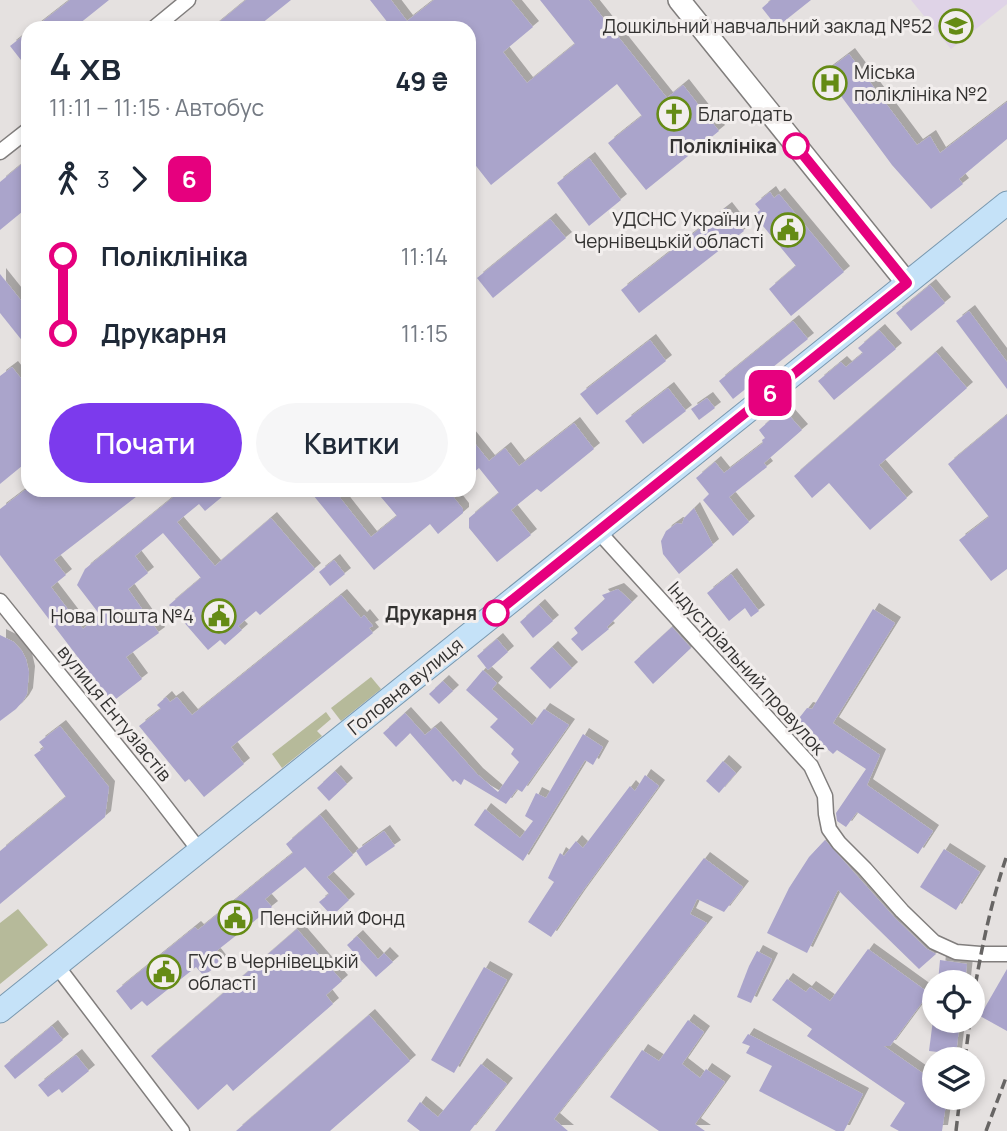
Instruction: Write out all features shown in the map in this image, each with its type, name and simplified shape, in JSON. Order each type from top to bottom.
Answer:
[{"type":"main road","points":[[679,0],[907,283]]},
{"type":"main road","name":"Головна вулиця","points":[[0,1011],[1007,203]]},
{"type":"street","points":[[162,21],[188,0]]},
{"type":"street","points":[[0,152],[21,136]]},
{"type":"street","name":"Індустріальний провулок","points":[[598,531],[811,766],[825,796],[830,829],[839,843],[902,911],[934,942],[956,951],[1007,954]]},
{"type":"street","name":"вулиця Ентузіастів","points":[[0,601],[199,850]]},
{"type":"street","points":[[57,966],[182,1131]]},
{"type":"shaded area","name":"Дошкільний навчальний заклад №52","points":[[911,0],[1007,0],[1007,4],[951,49]]},
{"type":"green space","points":[[371,677],[381,689],[341,721],[331,708]]},
{"type":"green space","points":[[326,712],[331,719],[317,731],[322,736],[282,768],[272,754]]},
{"type":"green space","points":[[18,909],[48,945],[0,984],[0,923]]},
{"type":"building","points":[[70,0],[109,0],[83,21],[43,21]]},
{"type":"building","points":[[246,0],[291,0],[265,21],[220,21]]},
{"type":"building","points":[[370,0],[391,0],[407,21],[386,21]]},
{"type":"building","points":[[434,0],[511,0],[533,27],[503,52],[527,83],[575,44],[540,0],[589,0],[667,98],[683,85],[719,131],[646,190],[608,143],[642,116],[617,84],[491,185],[476,166],[476,21],[407,21]]},
{"type":"building","points":[[771,0],[811,0],[777,27],[762,8]]},
{"type":"building","points":[[21,37],[21,60],[10,46]]},
{"type":"building","points":[[849,54],[917,145],[930,136],[940,153],[1007,102],[1007,139],[959,179],[963,184],[931,209],[892,165],[824,73]]},
{"type":"building","points":[[589,158],[621,200],[589,226],[557,183]]},
{"type":"building","points":[[21,165],[21,213],[0,230],[0,182]]},
{"type":"building","points":[[770,192],[774,198],[779,194],[844,272],[791,316],[769,289],[796,266],[754,215],[760,210],[755,204]]},
{"type":"building","points":[[726,208],[744,231],[639,313],[621,290]]},
{"type":"building","points":[[550,219],[566,238],[493,298],[477,278]]},
{"type":"building","points":[[0,274],[21,300],[21,339],[0,313]]},
{"type":"building","points":[[930,285],[945,303],[911,331],[896,313]]},
{"type":"building","points":[[969,311],[1007,362],[1007,389],[956,321]]},
{"type":"building","points":[[793,321],[808,339],[733,399],[719,381]]},
{"type":"building","points":[[879,330],[896,349],[834,400],[818,381],[841,362],[846,367],[863,353],[858,348]]},
{"type":"building","points":[[650,340],[666,361],[597,415],[580,394]]},
{"type":"building","points":[[936,352],[967,388],[879,465],[907,498],[870,530],[829,483],[812,498],[794,476]]},
{"type":"building","points":[[12,367],[21,378],[21,467],[0,484],[0,376]]},
{"type":"building","points":[[668,388],[686,411],[643,444],[625,421]]},
{"type":"building","points":[[707,398],[715,408],[699,420],[691,409]]},
{"type":"building","points":[[787,413],[802,430],[764,463],[767,467],[729,497],[749,522],[733,536],[703,500],[709,494],[696,478],[715,462],[724,473],[763,443],[765,438],[759,430],[777,414],[781,418]]},
{"type":"building","points":[[1007,415],[1007,569],[991,581],[959,540],[989,517],[948,464]]},
{"type":"building","points":[[574,423],[594,449],[541,492],[537,489],[511,510],[531,535],[497,562],[469,528],[469,518],[499,493],[479,468],[476,470],[476,445],[489,461],[505,448],[519,466]]},
{"type":"building","points":[[21,493],[21,497],[136,497],[54,560],[66,575],[51,587],[83,629],[100,615],[77,585],[85,569],[173,497],[222,497],[205,511],[199,504],[177,522],[215,566],[271,518],[315,569],[260,615],[256,611],[238,626],[242,630],[225,645],[220,640],[208,650],[169,605],[201,578],[163,533],[135,556],[148,573],[128,589],[159,633],[126,657],[142,679],[112,702],[0,555],[0,509]]},
{"type":"building","points":[[315,497],[340,497],[371,537],[397,516],[381,497],[454,497],[463,513],[438,534],[430,524],[374,570]]},
{"type":"building","points":[[694,508],[713,545],[679,574],[663,554],[661,541],[666,531],[677,523],[682,524]]},
{"type":"building","points":[[334,560],[345,574],[330,586],[319,572]]},
{"type":"building","points":[[731,574],[759,611],[751,617],[745,608],[729,621],[707,593]]},
{"type":"building","points":[[618,589],[632,602],[607,627],[609,629],[582,651],[571,639],[578,633],[574,628],[605,599],[602,595]]},
{"type":"building","points":[[341,595],[361,618],[364,615],[373,626],[369,628],[373,633],[231,747],[244,764],[204,797],[189,779],[185,782],[139,726],[161,709],[157,705],[166,697],[170,702],[177,697],[192,715]]},
{"type":"building","points":[[539,605],[553,621],[533,638],[520,622]]},
{"type":"building","points":[[873,609],[895,623],[833,723],[880,755],[867,785],[933,831],[918,854],[857,812],[846,827],[837,821],[836,813],[866,769],[837,750],[833,754],[796,722],[807,708],[812,709]]},
{"type":"building","points":[[672,627],[691,648],[653,684],[634,662]]},
{"type":"building","points":[[0,635],[14,642],[22,651],[29,672],[27,694],[23,701],[0,721]]},
{"type":"building","points":[[497,639],[508,652],[488,670],[477,656]]},
{"type":"building","points":[[552,647],[572,668],[550,689],[530,668]]},
{"type":"building","points":[[483,670],[497,683],[492,689],[532,725],[544,709],[569,725],[522,792],[517,789],[506,804],[464,779],[461,785],[455,780],[453,782],[410,733],[396,747],[383,733],[405,713],[425,735],[435,727],[477,774],[498,792],[519,762],[511,754],[514,749],[490,727],[498,719],[466,690]]},
{"type":"building","points":[[443,681],[453,691],[439,704],[429,694]]},
{"type":"building","points":[[60,726],[109,787],[105,817],[0,904],[0,851],[66,797],[34,755],[44,748],[39,742]]},
{"type":"building","points":[[583,734],[603,747],[593,765],[585,760],[523,861],[474,825],[485,809],[520,838],[533,821],[525,816],[536,793],[546,798]]},
{"type":"building","points":[[723,761],[736,773],[719,793],[706,781]]},
{"type":"building","points":[[335,771],[347,784],[329,801],[317,788]]},
{"type":"building","points":[[645,775],[659,786],[551,937],[528,922],[554,882],[548,878],[560,853],[564,856],[576,841],[583,848],[630,786],[635,791]]},
{"type":"building","points":[[320,815],[353,855],[327,877],[349,900],[332,916],[319,902],[329,894],[305,867],[265,899],[272,907],[214,953],[221,962],[204,976],[196,967],[147,1006],[142,1001],[131,1010],[116,991],[195,927],[198,930],[293,853],[286,844]]},
{"type":"building","points":[[384,831],[395,846],[366,866],[356,851]]},
{"type":"building","points":[[825,840],[895,918],[927,949],[936,954],[919,969],[838,890],[807,953],[767,933],[789,888],[809,857]]},
{"type":"building","points":[[944,849],[980,872],[956,910],[920,887]]},
{"type":"building","points":[[704,858],[743,887],[724,912],[697,899],[690,914],[707,923],[554,1119],[568,1131],[495,1131]]},
{"type":"building","points":[[297,929],[342,981],[326,995],[333,1004],[233,1091],[227,1084],[198,1110],[151,1056]]},
{"type":"building","points":[[357,936],[378,959],[384,953],[393,962],[376,977],[347,945]]},
{"type":"building","points":[[868,949],[922,988],[922,1003],[890,1046],[884,1046],[922,1073],[922,1110],[945,1110],[942,1131],[899,1131],[890,1126],[905,1103],[807,1036],[812,1029],[772,1000],[787,979],[806,992],[810,987],[830,1001]]},
{"type":"building","points":[[757,951],[772,959],[751,1003],[737,997]]},
{"type":"building","points":[[940,960],[967,964],[966,970],[939,970]]},
{"type":"building","points":[[484,967],[507,980],[454,1073],[431,1060]]},
{"type":"building","points":[[1007,969],[1007,1031],[985,1019],[985,1007]]},
{"type":"building","points":[[369,1015],[410,1061],[330,1131],[236,1131]]},
{"type":"building","points":[[688,1020],[704,1032],[682,1064],[700,1078],[706,1069],[725,1082],[695,1124],[705,1131],[659,1131],[610,1097],[642,1050],[659,1061]]},
{"type":"building","points":[[52,1026],[63,1040],[15,1079],[4,1066]]},
{"type":"building","points":[[931,1033],[958,1033],[957,1047],[930,1047]]},
{"type":"building","points":[[748,1034],[863,1094],[844,1131],[836,1131],[759,1091],[772,1066],[746,1053],[750,1046],[742,1043]]},
{"type":"building","points":[[76,1055],[89,1071],[62,1093],[59,1089],[48,1097],[38,1085]]},
{"type":"building","points":[[481,1064],[507,1084],[470,1131],[420,1131],[407,1121],[420,1102],[438,1117]]},
{"type":"railway","points":[[978,970],[1007,855]]},
{"type":"railway","points":[[967,1047],[968,1033]]},
{"type":"railway","points":[[986,1131],[1007,1075]]},
{"type":"railway","points":[[956,1131],[958,1110]]},
{"type":"bus line","name":"6","points":[[496,613],[907,283],[796,146]]},
{"type":"place","name":"Дошкільний навчальний заклад №52","points":[[956,26]]},
{"type":"place","name":"Міська поліклініка №2","points":[[830,83]]},
{"type":"place","name":"Благодать","points":[[674,114]]},
{"type":"place","name":"Поліклініка","points":[[796,146]]},
{"type":"place","name":"УДСНС України у Чернівецькій області","points":[[788,230]]},
{"type":"place","name":"Друкарня","points":[[496,613]]},
{"type":"place","name":"Нова Пошта №4","points":[[219,616]]},
{"type":"place","name":"Пенсійний Фонд","points":[[235,918]]},
{"type":"place","name":"ГУС в Чернівецькій області","points":[[164,972]]}]
